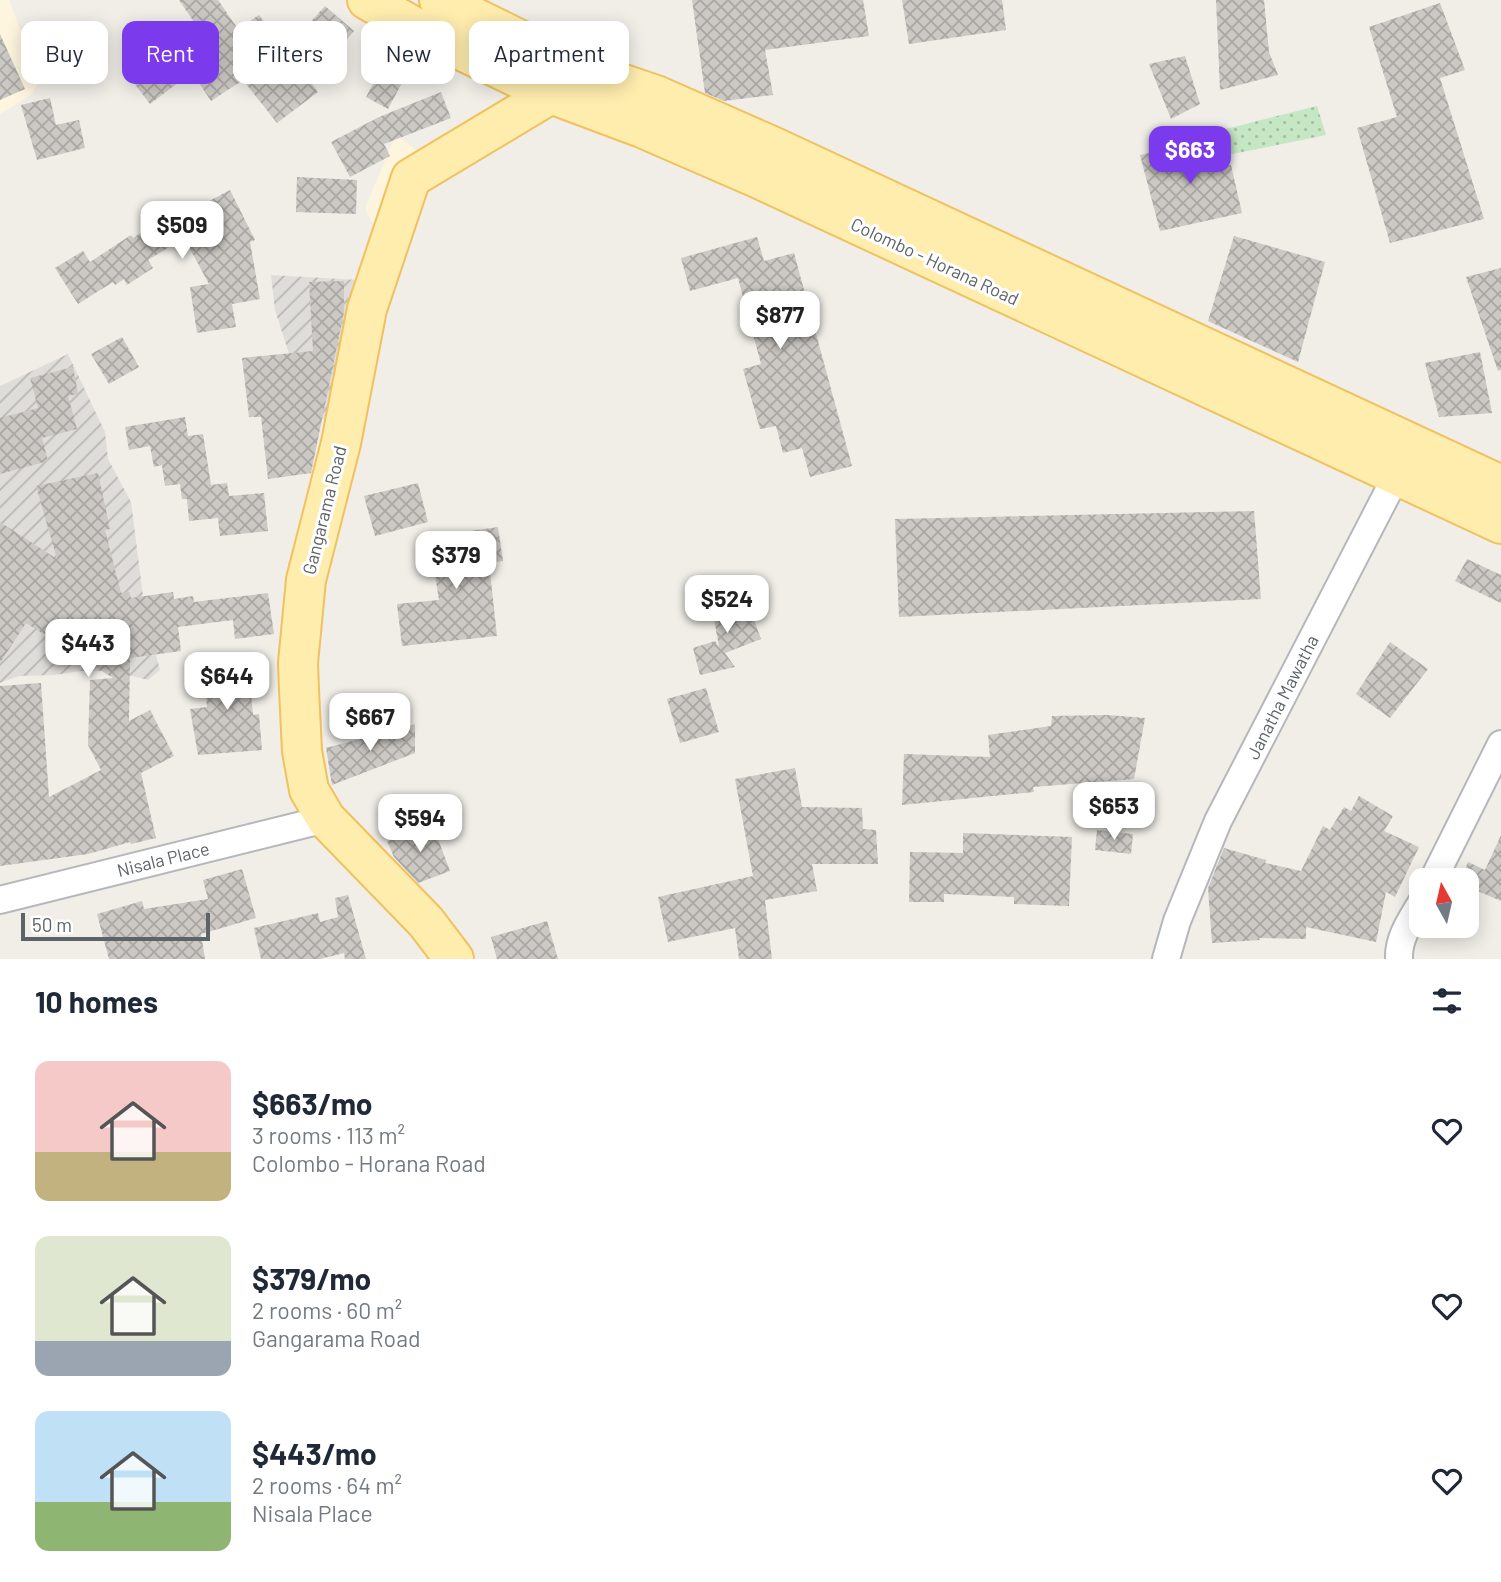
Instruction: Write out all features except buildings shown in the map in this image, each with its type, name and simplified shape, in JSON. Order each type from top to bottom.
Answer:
[{"type":"main road","name":"Colombo - Horana Road","points":[[368,0],[438,40],[551,94],[897,223]]},
{"type":"main road","name":"Colombo - Horana Road","points":[[439,0],[482,21]]},
{"type":"main road","name":"Gangarama Road","points":[[454,959],[426,922],[326,819],[309,790],[302,751],[298,663],[306,580],[341,443],[367,309],[411,177],[551,94],[563,84]]},
{"type":"main road","name":"Colombo - Horana Road","points":[[624,84],[656,95],[897,223],[1405,458],[1501,485]]},
{"type":"main road","name":"Colombo - Horana Road","points":[[1405,458],[1501,524]]},
{"type":"street","name":"Janatha Mawatha","points":[[1166,959],[1177,921],[1218,821],[1405,458]]},
{"type":"street","points":[[1439,868],[1501,744]]},
{"type":"street","name":"Nisala Place","points":[[0,900],[326,819]]},
{"type":"street","points":[[1399,959],[1409,925]]},
{"type":"shaded area","points":[[0,0],[9,0],[21,31],[21,84],[38,84],[32,94],[0,114]]},
{"type":"shaded area","points":[[396,135],[434,163],[392,233],[372,222],[365,208]]},
{"type":"shaded area","points":[[271,275],[376,281],[344,427],[308,413],[275,310]]},
{"type":"shaded area","points":[[68,354],[105,432],[108,459],[131,502],[146,619],[160,670],[148,680],[113,671],[81,671],[19,676],[0,683],[0,386]]},
{"type":"green space","points":[[1317,106],[1326,135],[1228,155],[1222,130]]}]
